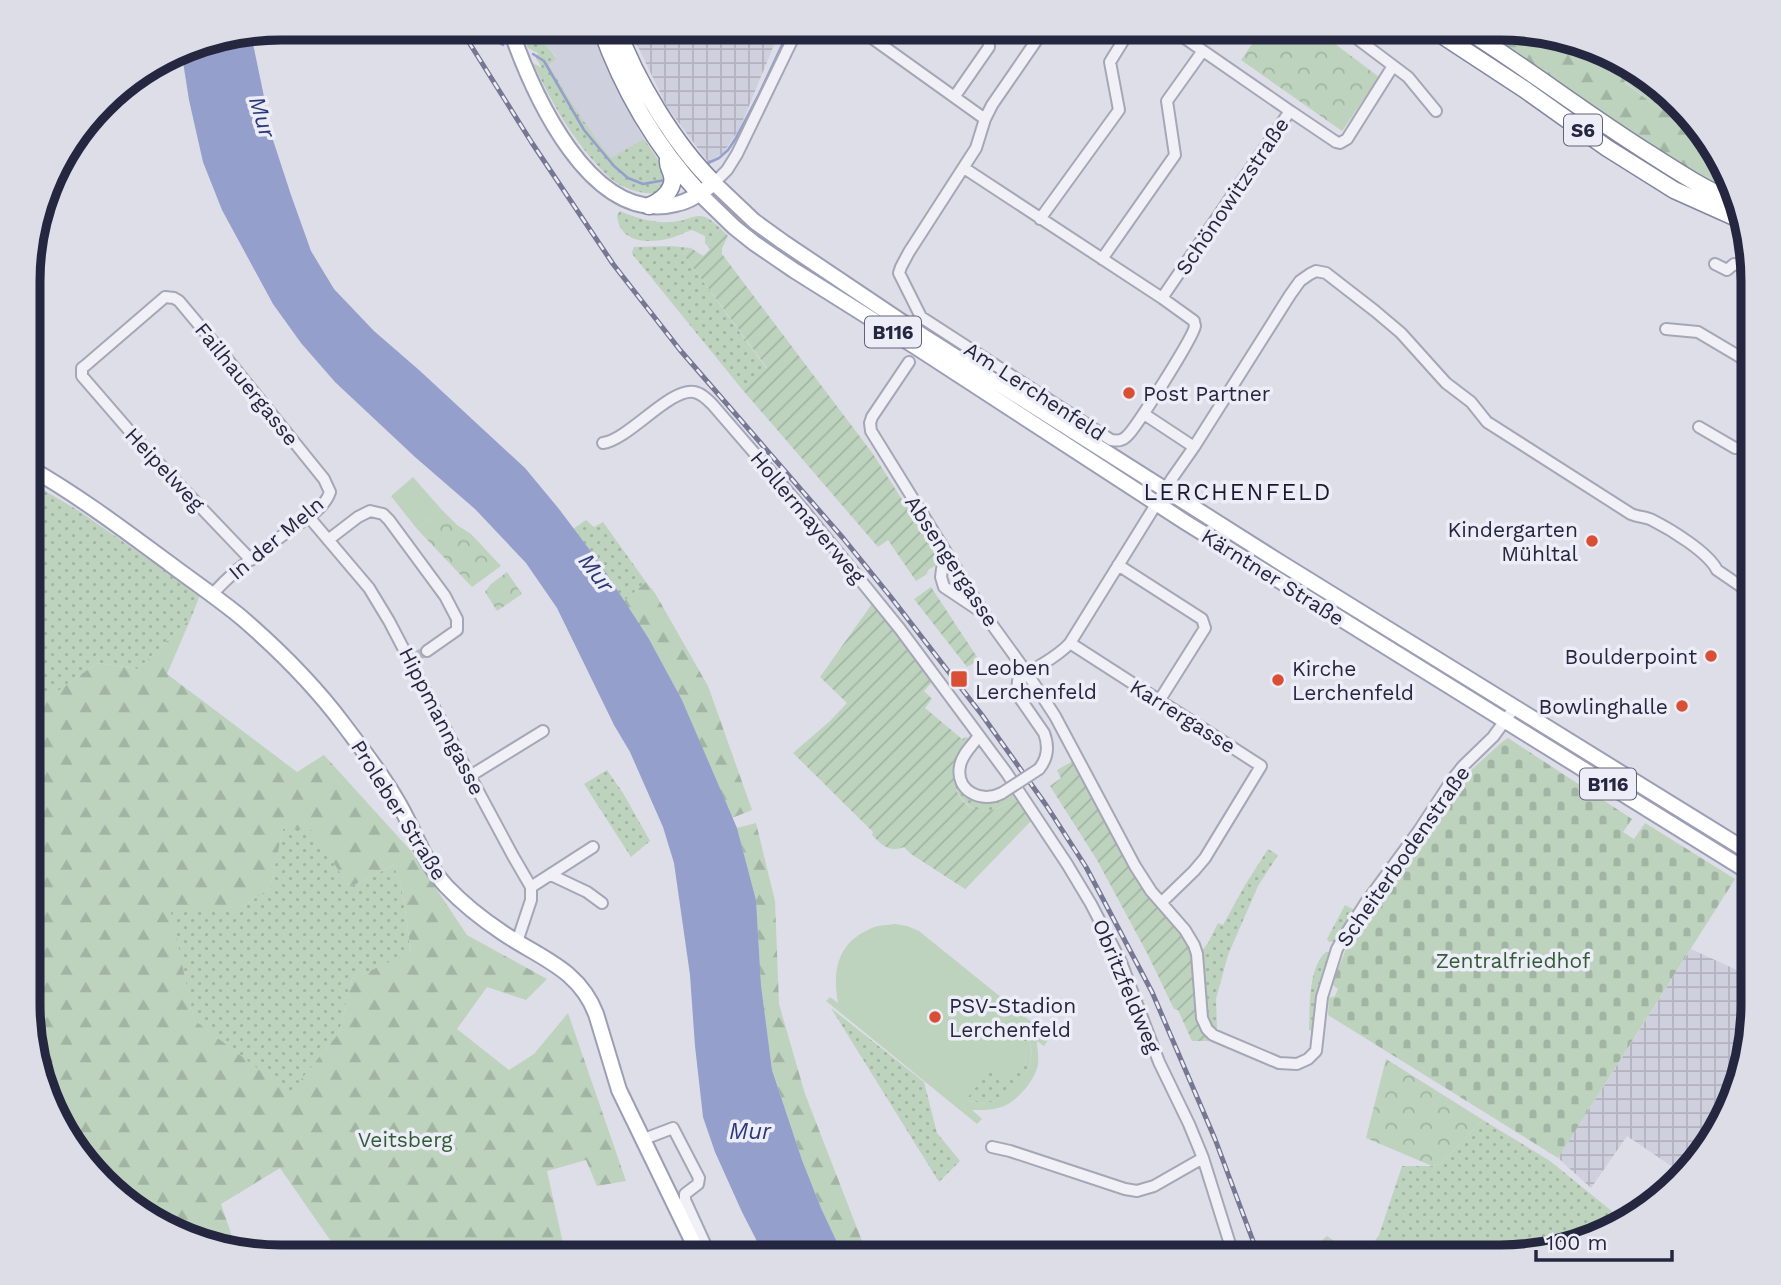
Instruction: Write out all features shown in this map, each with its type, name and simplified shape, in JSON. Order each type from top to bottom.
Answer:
[{"type":"highway","points":[[607,41],[648,126],[668,156],[700,194]]},
{"type":"highway","points":[[623,41],[640,80],[668,126],[713,183]]},
{"type":"highway","name":"S6","points":[[1450,41],[1607,148],[1674,190],[1732,216]]},
{"type":"highway","name":"S6","points":[[1484,41],[1622,136],[1725,196]]},
{"type":"highway","points":[[649,206],[661,200],[670,189],[672,177],[667,166],[668,156]]},
{"type":"main road","points":[[515,41],[538,97],[564,140],[584,166],[618,196],[634,203],[664,207],[700,194],[713,183]]},
{"type":"main road","name":"Kärntner Straße","points":[[713,183],[754,221],[783,242],[1410,666],[1506,721],[1740,867]]},
{"type":"main road","name":"Kärntner Straße","points":[[700,194],[734,227],[765,250],[1161,497],[1515,708],[1740,847]]},
{"type":"main road","name":"Proleber Straße","points":[[40,474],[87,503],[212,595],[242,618],[276,650],[342,722],[392,792],[422,853],[445,884],[471,910],[567,973],[587,994],[620,1090],[693,1244]]},
{"type":"street","points":[[713,183],[727,170],[737,154],[792,41]]},
{"type":"street","points":[[877,41],[985,119]]},
{"type":"street","points":[[955,96],[989,47],[988,41]]},
{"type":"street","points":[[964,169],[976,148],[992,105],[1036,41]]},
{"type":"street","points":[[1040,219],[1118,110],[1110,62],[1123,41]]},
{"type":"street","name":"Schönowitzstraße","points":[[1162,298],[1290,111],[1187,41]]},
{"type":"street","points":[[1360,41],[1408,77],[1437,111]]},
{"type":"street","points":[[1102,259],[1175,155],[1167,101],[1202,52]]},
{"type":"street","points":[[1290,111],[1336,142],[1344,142],[1393,65]]},
{"type":"street","name":"Am Lerchenfeld","points":[[964,169],[1040,219],[1162,298],[1195,323],[1195,328],[1144,414],[1125,438],[1118,441],[1111,440],[921,317],[899,275],[909,252],[964,169]]},
{"type":"street","points":[[1715,264],[1727,270],[1734,264],[1740,266]]},
{"type":"street","points":[[978,737],[965,753],[959,770],[962,782],[969,792],[992,798],[1038,769],[1046,757],[1048,745],[1044,733],[1017,694],[1018,681],[1063,651],[1070,643],[1290,295],[1300,281],[1310,274],[1322,271],[1401,333],[1446,383],[1471,402],[1487,422],[1631,514],[1651,519],[1700,550],[1717,570],[1740,586]]},
{"type":"street","name":"Heipelweg","points":[[165,297],[86,365],[82,369],[82,376],[146,450],[251,560]]},
{"type":"street","name":"Failhauergasse","points":[[165,297],[179,301],[324,479]]},
{"type":"street","points":[[1666,329],[1698,332],[1740,357]]},
{"type":"street","name":"Absengergasse","points":[[909,362],[872,417],[871,431],[985,615],[1055,716],[1135,866],[1151,891],[1162,902]]},
{"type":"street","name":"Hollermayerweg","points":[[603,443],[612,442],[680,394],[694,392],[707,400],[851,567],[956,704],[978,737]]},
{"type":"street","points":[[1144,414],[1195,447]]},
{"type":"street","points":[[1699,427],[1735,448],[1740,448]]},
{"type":"street","name":"In der Meln","points":[[212,595],[234,573],[324,503],[330,492],[324,479]]},
{"type":"street","points":[[328,540],[370,511],[383,514],[424,566],[457,618],[457,630],[418,655]]},
{"type":"street","name":"Hippmanngasse","points":[[308,516],[369,588],[418,655],[470,776],[531,887]]},
{"type":"street","points":[[953,563],[942,569],[944,587],[985,615]]},
{"type":"street","points":[[1118,565],[1202,619],[1204,624],[1205,628],[1159,701]]},
{"type":"street","name":"Karrergasse","points":[[1070,643],[1261,766],[1205,858],[1162,902]]},
{"type":"street","name":"Scheiterbodenstraße","points":[[1162,902],[1194,945],[1202,1018],[1207,1029],[1213,1035],[1279,1063],[1297,1064],[1308,1059],[1316,1051],[1322,997],[1337,949],[1344,937],[1452,780],[1493,737],[1515,708]]},
{"type":"street","points":[[470,776],[543,731]]},
{"type":"street","name":"Obritzfeldweg","points":[[978,737],[1037,817],[1091,904],[1121,962],[1159,1062],[1203,1158],[1230,1245]]},
{"type":"street","points":[[517,942],[531,900],[531,887],[593,846]]},
{"type":"street","points":[[551,874],[587,892],[602,903]]},
{"type":"street","points":[[644,1139],[673,1128],[699,1178],[698,1184],[685,1194],[685,1200],[705,1244]]},
{"type":"street","points":[[992,1147],[1137,1191],[1154,1186],[1203,1158]]},
{"type":"shaded area","points":[[543,41],[600,41],[644,139],[611,159],[566,96],[549,63],[557,58]]},
{"type":"shaded area","points":[[635,41],[776,41],[739,130],[723,153],[708,162],[667,107]]},
{"type":"shaded area","points":[[1691,949],[1740,971],[1740,1020],[1728,1081],[1708,1124],[1681,1163],[1675,1169],[1627,1136],[1591,1188],[1558,1158]]},
{"type":"green space","points":[[525,41],[543,41],[557,59],[549,64],[578,112],[611,158],[644,139],[664,171],[666,182],[663,189],[649,193],[631,189],[615,182],[599,167],[570,131],[533,63],[542,68],[536,58],[538,53],[528,48]]},
{"type":"green space","points":[[1254,41],[1331,41],[1379,77],[1342,131],[1241,60]]},
{"type":"green space","points":[[1501,41],[1547,45],[1577,53],[1628,78],[1624,82],[1658,108],[1666,107],[1681,122],[1700,147],[1720,184],[1685,166],[1587,103]]},
{"type":"green space","points":[[1628,78],[1666,107],[1658,108],[1624,81]]},
{"type":"green space","points":[[620,211],[644,220],[663,222],[695,216],[706,217],[720,228],[708,244],[710,249],[705,243],[705,236],[692,230],[671,238],[644,241],[623,231],[617,215]]},
{"type":"green space","points":[[720,228],[728,236],[722,254],[873,454],[942,562],[916,581],[888,540],[878,547],[741,388],[767,368],[683,254],[691,248],[703,256],[711,248],[708,244]]},
{"type":"green space","points":[[634,247],[691,248],[683,254],[767,369],[741,388],[632,252]]},
{"type":"green space","points":[[413,477],[441,509],[417,529],[391,496]]},
{"type":"green space","points":[[40,488],[79,511],[200,595],[191,618],[138,669],[97,663],[44,701],[41,699]]},
{"type":"green space","points":[[441,509],[471,534],[501,566],[472,587],[417,529]]},
{"type":"green space","points":[[586,520],[594,527],[603,522],[646,582],[623,602],[601,565],[573,529]]},
{"type":"green space","points":[[507,572],[522,594],[497,611],[485,592]]},
{"type":"green space","points":[[646,582],[708,686],[752,810],[732,818],[682,700],[649,639],[623,602]]},
{"type":"green space","points":[[931,587],[979,660],[967,667],[914,599]]},
{"type":"green space","points":[[874,601],[933,681],[924,691],[932,699],[925,708],[962,739],[957,749],[953,771],[954,783],[964,802],[973,808],[989,811],[1015,798],[1032,820],[965,889],[904,847],[894,849],[883,845],[793,753],[847,703],[820,677]]},
{"type":"green space","name":"Veitsberg","points":[[191,618],[167,674],[297,772],[324,755],[411,851],[467,935],[547,979],[526,1000],[487,987],[457,1029],[509,1070],[534,1054],[568,1013],[626,1181],[597,1186],[586,1160],[547,1171],[563,1244],[333,1244],[280,1168],[221,1204],[233,1240],[204,1232],[161,1212],[134,1195],[100,1163],[81,1138],[59,1096],[45,1051],[41,1020],[41,699],[44,701],[97,663],[138,669]],"holes":[[[283,829],[311,830],[350,887],[394,865],[402,889],[411,952],[352,979],[339,1033],[290,1093],[194,1020],[171,912],[242,907],[270,888]]]},
{"type":"green space","points":[[965,737],[968,738],[968,743],[963,793],[975,801],[988,803],[1013,794],[1015,798],[989,811],[973,808],[964,801],[953,780],[952,768],[953,756]]},
{"type":"green space","name":"Zentralfriedhof","points":[[1508,738],[1632,819],[1623,832],[1634,839],[1645,823],[1735,879],[1558,1158],[1328,1015],[1329,998],[1335,996],[1338,989],[1332,984],[1346,949],[1350,948],[1357,937],[1354,934],[1379,897],[1416,852],[1468,773]]},
{"type":"green space","points":[[1073,761],[1102,814],[1193,950],[1200,1021],[1209,1041],[1192,1041],[1097,860],[1050,786],[1061,778],[1057,770]]},
{"type":"green space","points":[[607,770],[650,841],[631,857],[584,784]]},
{"type":"green space","points":[[756,823],[775,901],[779,1004],[805,1094],[865,1244],[838,1244],[802,1160],[772,1070],[761,985],[756,900],[737,828]]},
{"type":"green space","points":[[283,829],[311,829],[350,887],[394,865],[402,889],[411,953],[352,979],[339,1033],[290,1094],[194,1020],[170,911],[242,907],[270,888]]},
{"type":"green space","points":[[1268,849],[1278,855],[1258,886],[1228,955],[1216,999],[1217,1029],[1233,1039],[1229,1041],[1207,1025],[1201,952],[1218,923],[1223,925]]},
{"type":"green space","points":[[1345,905],[1355,910],[1335,941],[1329,942],[1327,939]]},
{"type":"green space","points":[[895,924],[919,931],[1050,1037],[1044,1046],[1037,1041],[1037,1067],[1023,1091],[1005,1106],[972,1110],[982,1119],[977,1124],[826,1001],[830,997],[838,1003],[837,968],[845,949],[852,941],[872,928]],"holes":[[[1023,1028],[1031,1051],[1030,1063],[1019,1085],[999,1100],[987,1103],[966,1100],[991,1068],[1008,1081],[1030,1053],[1014,1040]]]},
{"type":"green space","points":[[1326,952],[1329,952],[1329,956],[1317,997],[1314,1031],[1309,1030],[1311,988],[1316,967]]},
{"type":"green space","points":[[831,1008],[924,1082],[937,1133],[960,1161],[939,1182]]},
{"type":"green space","points":[[1023,1028],[1031,1051],[1026,1075],[1019,1085],[999,1100],[984,1103],[965,1100]]},
{"type":"green space","points":[[1386,1059],[1483,1120],[1440,1164],[1432,1166],[1366,1138]]},
{"type":"green space","points":[[1483,1120],[1550,1161],[1616,1214],[1577,1232],[1531,1243],[1372,1245],[1379,1235],[1402,1166],[1440,1164]]},
{"type":"green space","points":[[1327,1236],[1340,1245],[1316,1245]]},
{"type":"water","name":"Mur","points":[[253,43],[273,140],[291,195],[311,251],[334,289],[374,331],[525,468],[601,565],[649,639],[682,700],[737,828],[756,900],[761,985],[772,1070],[802,1160],[838,1244],[759,1244],[715,1152],[703,1117],[690,975],[674,863],[663,827],[630,752],[557,608],[526,563],[475,509],[335,382],[301,343],[273,304],[222,210],[203,162],[183,62],[219,48]]},
{"type":"waterway","points":[[496,41],[503,45]]},
{"type":"waterway","points":[[706,164],[719,158],[736,138],[784,41]]},
{"type":"waterway","points":[[533,54],[544,61],[584,130],[614,166],[628,178],[643,184],[665,180]]},
{"type":"tunnel","points":[[417,656],[427,651]]},
{"type":"railway","points":[[468,41],[613,264],[680,350],[890,596],[982,715],[1046,805],[1086,867],[1152,992],[1215,1139],[1254,1245]]},
{"type":"place","name":"Post Partner","points":[[1129,393]]},
{"type":"place","name":"Kindergarten Mühltal","points":[[1592,541]]},
{"type":"place","name":"Boulderpoint","points":[[1711,656]]},
{"type":"place","name":"Leoben Lerchenfeld","points":[[959,679]]},
{"type":"place","name":"Kirche Lerchenfeld","points":[[1278,680]]},
{"type":"place","name":"Bowlinghalle","points":[[1682,706]]},
{"type":"place","name":"PSV-Stadion Lerchenfeld","points":[[935,1017]]},
{"type":"district","name":"LERCHENFELD","points":[[1238,492]]}]
